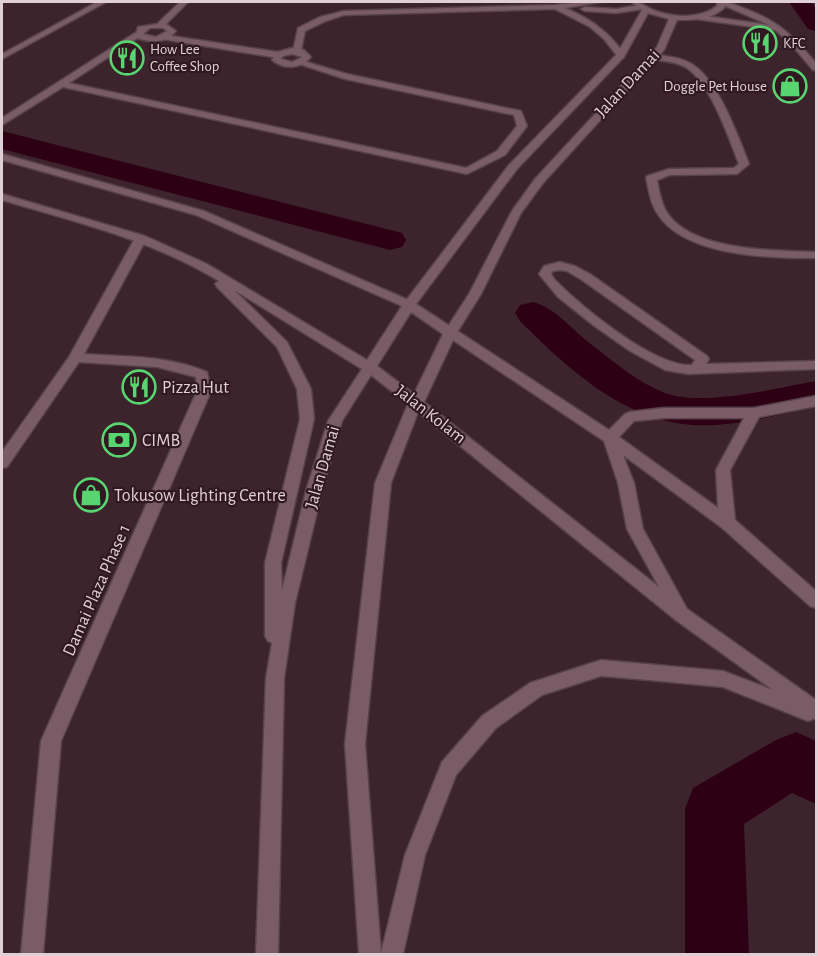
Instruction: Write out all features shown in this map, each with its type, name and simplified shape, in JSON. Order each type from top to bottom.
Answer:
[{"type":"main road","points":[[2,57],[102,2]]},
{"type":"main road","points":[[2,122],[138,35],[141,29],[160,25],[184,2]]},
{"type":"main road","points":[[297,51],[302,30],[322,19],[344,13],[555,7],[597,2]]},
{"type":"main road","points":[[699,17],[717,11],[721,7],[720,2],[768,20],[816,68]]},
{"type":"main road","points":[[555,7],[616,11],[640,6],[674,17],[699,17],[778,28]]},
{"type":"main road","name":"Jalan Damai","points":[[267,954],[275,678],[287,603],[314,491],[332,431],[349,396],[409,305],[513,167],[621,55],[640,6]]},
{"type":"main road","points":[[555,7],[594,24],[605,33],[621,55]]},
{"type":"main road","name":"Jalan Damai","points":[[370,954],[355,744],[383,483],[413,406],[417,403],[451,331],[475,294],[516,213],[539,181],[603,108],[661,48],[674,17]]},
{"type":"main road","points":[[160,25],[172,31],[165,37]]},
{"type":"main road","points":[[138,35],[149,39],[165,37],[278,56],[297,51],[308,57],[300,63]]},
{"type":"main road","points":[[61,84],[467,171],[501,153],[522,126],[518,113],[345,76],[300,63],[281,63],[276,60],[278,56]]},
{"type":"main road","points":[[653,57],[680,62],[695,69],[729,128],[744,164],[737,171],[669,172],[651,177],[663,215],[683,233],[735,251],[816,255]]},
{"type":"main road","points":[[2,157],[200,213],[409,305],[610,438],[727,523],[816,601]]},
{"type":"main road","name":"Jalan Kolam","points":[[2,197],[141,238],[203,266],[369,367],[683,616],[816,710]]},
{"type":"main road","points":[[2,463],[75,358],[141,238]]},
{"type":"main road","points":[[203,266],[282,345],[304,389],[307,418],[273,563],[275,678]]},
{"type":"main road","points":[[697,369],[702,359],[586,277],[571,268],[560,266],[548,268],[545,274],[547,281],[605,326],[661,364],[686,371],[816,364]]},
{"type":"main road","name":"Damai Plaza Phase 1","points":[[32,954],[51,741],[204,391],[202,375],[190,369],[150,363],[75,358]]},
{"type":"main road","points":[[610,438],[630,417],[664,413],[754,413],[816,401]]},
{"type":"main road","points":[[727,523],[723,470],[754,413]]},
{"type":"main road","points":[[610,438],[626,483],[635,529],[683,616]]},
{"type":"main road","points":[[392,954],[415,855],[449,769],[489,722],[536,689],[602,668],[723,679],[816,715]]},
{"type":"waterway","points":[[800,2],[816,24]]},
{"type":"waterway","points":[[2,140],[390,240]]},
{"type":"waterway","points":[[533,313],[565,343],[598,369],[639,396],[658,405],[676,409],[716,411],[816,394]]},
{"type":"waterway","points":[[717,954],[714,809],[796,759],[816,777]]},
{"type":"place","name":"KFC","points":[[760,43]]},
{"type":"place","name":"How Lee Coffee Shop","points":[[127,58]]},
{"type":"place","name":"Doggle Pet House","points":[[790,86]]},
{"type":"place","name":"Pizza Hut","points":[[139,387]]},
{"type":"place","name":"CIMB","points":[[119,440]]},
{"type":"place","name":"Tokusow Lighting Centre","points":[[91,495]]}]
